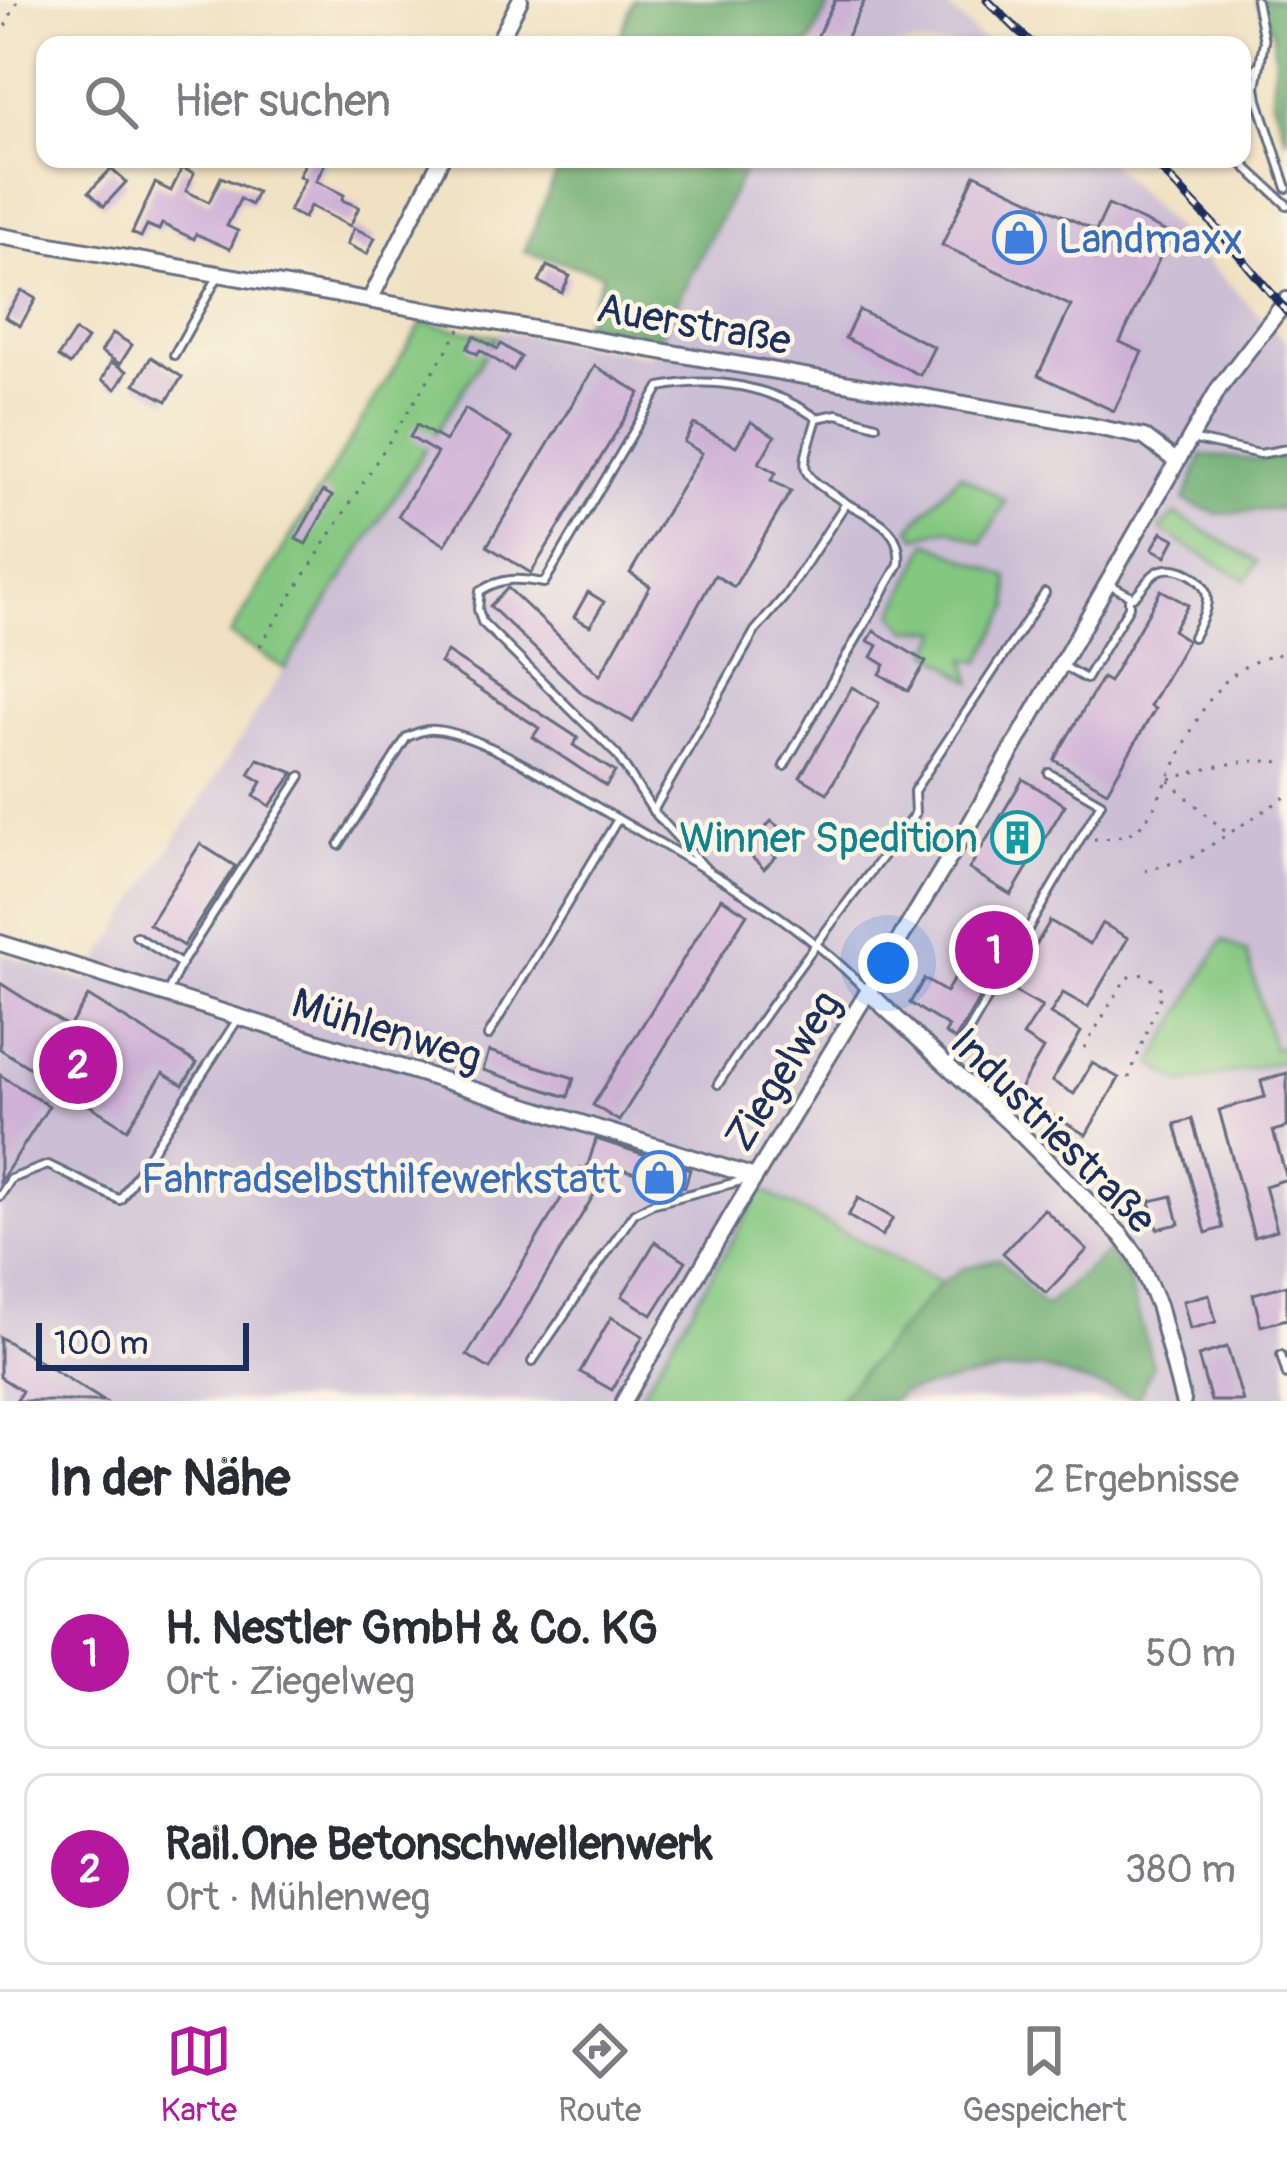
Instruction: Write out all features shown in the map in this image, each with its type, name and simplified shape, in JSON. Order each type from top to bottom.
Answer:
[{"type":"street","points":[[502,36],[520,0]]},
{"type":"street","points":[[370,300],[436,168]]},
{"type":"street","name":"Auerstraße","points":[[0,236],[1144,437],[1176,461]]},
{"type":"street","points":[[1176,461],[1219,388],[1287,300]]},
{"type":"street","name":"Ziegelweg","points":[[624,1401],[1176,461]]},
{"type":"street","name":"Mühlenweg","points":[[0,943],[754,1177]]},
{"type":"street","name":"Industriestraße","points":[[868,992],[1064,1175],[1136,1256],[1158,1305],[1183,1401]]},
{"type":"lane","points":[[1256,0],[1264,41],[1258,100],[1287,188]]},
{"type":"lane","points":[[1251,74],[1262,63]]},
{"type":"lane","points":[[1247,168],[1287,205]]},
{"type":"lane","points":[[174,355],[220,274]]},
{"type":"lane","points":[[708,871],[653,812],[617,755],[482,622],[480,591],[496,581],[515,578],[544,583],[660,387],[717,382],[776,394],[817,418],[837,414],[875,425]]},
{"type":"lane","points":[[784,766],[899,564],[901,549],[886,525],[806,477],[803,467],[817,418]]},
{"type":"lane","points":[[1189,439],[1261,454],[1287,449]]},
{"type":"lane","points":[[653,812],[755,631],[785,596],[846,503]]},
{"type":"lane","points":[[1108,583],[1129,597],[1138,596],[1154,574],[1164,569],[1190,574],[1204,587],[1207,599],[1193,637]]},
{"type":"lane","points":[[718,1084],[785,981],[818,946],[915,814],[914,791],[1045,593]]},
{"type":"lane","points":[[1060,664],[1087,679],[1129,607],[1129,597]]},
{"type":"lane","points":[[339,845],[407,736],[437,730],[466,739],[708,871],[818,946],[868,992]]},
{"type":"lane","points":[[947,1067],[1101,803],[1049,773]]},
{"type":"lane","points":[[166,997],[301,776]]},
{"type":"lane","points":[[488,1036],[618,819]]},
{"type":"lane","points":[[983,914],[1022,940]]},
{"type":"lane","points":[[136,936],[182,964]]},
{"type":"lane","points":[[957,950],[1000,977]]},
{"type":"lane","points":[[0,1196],[11,1179],[48,1165],[120,1200],[238,1019]]},
{"type":"lane","points":[[532,1362],[634,1213],[651,1204],[754,1177]]},
{"type":"lane","points":[[1282,1354],[1287,1375]]},
{"type":"path","points":[[0,38],[18,0]]},
{"type":"path","points":[[260,646],[468,317]]},
{"type":"path","points":[[1080,840],[1110,839],[1135,831],[1151,813],[1192,722],[1231,675],[1258,659],[1285,655]]},
{"type":"path","points":[[1168,780],[1261,759],[1287,763]]},
{"type":"path","points":[[1168,780],[1228,834]]},
{"type":"path","points":[[1145,871],[1193,857],[1287,796]]},
{"type":"path","points":[[1084,1048],[1126,979],[1144,974],[1158,982],[1162,992],[1128,1080]]},
{"type":"shaded area","points":[[832,0],[939,0],[978,36],[814,36]]},
{"type":"shaded area","points":[[745,168],[1115,168],[1287,343],[1287,1401],[0,1401],[0,953],[85,982],[500,331],[650,356]]},
{"type":"green space","points":[[633,0],[832,0],[814,36],[620,36]]},
{"type":"green space","points":[[1256,0],[1287,0],[1287,140],[1272,98],[1272,30]]},
{"type":"green space","points":[[558,168],[713,168],[743,173],[660,336],[583,324],[603,274],[524,252]]},
{"type":"green space","points":[[422,323],[497,336],[285,669],[230,635]]},
{"type":"green space","points":[[1202,455],[1260,460],[1287,455],[1287,508],[1218,514],[1184,501]]},
{"type":"green space","points":[[960,474],[1006,501],[982,543],[948,528],[917,537],[910,528]]},
{"type":"green space","points":[[1176,514],[1258,562],[1246,580],[1162,532],[1161,527]]},
{"type":"green space","points":[[928,542],[1008,577],[1010,607],[981,661],[966,659],[972,682],[930,652],[941,631],[907,629],[894,614]]},
{"type":"green space","points":[[1223,940],[1247,953],[1273,1049],[1287,1045],[1287,1060],[1183,1084],[1152,1064]]},
{"type":"green space","points":[[762,1190],[941,1283],[837,1401],[637,1401]]},
{"type":"green space","points":[[1107,1252],[1127,1275],[1153,1365],[1138,1398],[1040,1368],[900,1393],[893,1401],[837,1401],[941,1283],[964,1268],[999,1259],[1045,1307]]},
{"type":"building","points":[[835,0],[865,0],[847,36],[817,36]]},
{"type":"building","points":[[182,168],[194,173],[186,191],[209,202],[221,177],[257,192],[251,205],[240,199],[227,226],[238,231],[230,249],[162,224],[159,230],[147,225],[141,237],[132,233],[155,183],[171,191]]},
{"type":"building","points":[[303,168],[322,168],[316,181],[359,207],[350,226],[310,206],[304,218],[289,211],[305,179],[299,176]]},
{"type":"building","points":[[111,169],[126,182],[104,206],[89,192]]},
{"type":"building","points":[[975,174],[1096,231],[1108,205],[1171,234],[1120,342],[1142,352],[1114,411],[1038,375],[1071,306],[942,245]]},
{"type":"building","points":[[354,228],[375,238],[367,254],[347,244]]},
{"type":"building","points":[[547,266],[570,276],[562,293],[539,282]]},
{"type":"building","points":[[22,290],[36,299],[20,326],[5,317]]},
{"type":"building","points":[[859,310],[934,347],[920,375],[845,338]]},
{"type":"building","points":[[75,331],[87,339],[70,365],[58,357]]},
{"type":"building","points":[[113,333],[132,345],[120,364],[101,352]]},
{"type":"building","points":[[474,336],[498,349],[501,344],[521,357],[513,371],[480,350],[477,354],[467,348]]},
{"type":"building","points":[[151,357],[182,377],[167,401],[135,384]]},
{"type":"building","points":[[111,362],[127,371],[116,389],[102,380]]},
{"type":"building","points":[[595,366],[640,393],[531,573],[487,546]]},
{"type":"building","points":[[465,409],[512,438],[445,545],[398,516],[437,453],[410,437],[417,425],[445,441]]},
{"type":"building","points":[[751,422],[775,436],[759,463],[776,473],[771,480],[791,491],[734,587],[715,575],[633,722],[583,694],[490,606],[508,588],[600,675],[650,586],[630,573],[702,453],[684,442],[694,424],[736,446]]},
{"type":"building","points":[[323,491],[332,496],[306,544],[296,539]]},
{"type":"building","points":[[1162,532],[1175,539],[1166,556],[1152,549]]},
{"type":"building","points":[[1161,590],[1188,605],[1173,630],[1187,641],[1150,706],[1155,709],[1107,791],[1054,760],[1102,678],[1109,682]]},
{"type":"building","points":[[588,592],[604,602],[590,626],[574,617]]},
{"type":"building","points":[[874,631],[926,662],[908,691],[880,674],[885,665],[872,657],[878,646],[868,641]]},
{"type":"building","points":[[447,652],[578,738],[573,745],[615,772],[606,786],[533,737],[539,728],[440,663]]},
{"type":"building","points":[[852,687],[879,703],[827,793],[800,777]]},
{"type":"building","points":[[258,759],[294,773],[270,806],[254,796],[262,782],[249,774]]},
{"type":"building","name":"Winner Spedition","points":[[1023,779],[1065,805],[1011,895],[969,869]]},
{"type":"building","points":[[771,821],[785,832],[770,850],[776,857],[764,869],[739,845],[751,832],[757,838]]},
{"type":"building","points":[[200,844],[235,866],[183,946],[149,924]]},
{"type":"building","points":[[721,898],[747,914],[619,1121],[593,1105]]},
{"type":"building","points":[[1050,921],[1090,944],[1102,923],[1128,938],[1088,1007],[1063,993],[1050,1014],[1081,1032],[1052,1081],[1074,1094],[1092,1063],[1119,1078],[1086,1135],[1017,1094],[1043,1049],[1023,1036],[1042,1007],[1010,989]]},
{"type":"building","points":[[960,969],[987,985],[955,1040],[945,1033],[949,1027],[910,1003],[924,979],[946,992]]},
{"type":"building","points":[[0,983],[69,1027],[88,996],[197,1063],[183,1085],[163,1073],[127,1129],[0,1049]]},
{"type":"building","points":[[489,1051],[574,1078],[568,1097],[483,1070]]},
{"type":"building","points":[[1287,1073],[1287,1127],[1273,1131],[1287,1179],[1265,1186],[1277,1230],[1254,1237],[1219,1110],[1265,1097],[1261,1081]]},
{"type":"building","points":[[0,1075],[49,1106],[0,1182]]},
{"type":"building","points":[[1192,1119],[1223,1228],[1206,1233],[1175,1124]]},
{"type":"building","points":[[596,1139],[690,1169],[685,1187],[611,1166],[490,1369],[467,1355],[580,1167],[586,1171]]},
{"type":"building","points":[[1172,1196],[1179,1224],[1157,1229],[1150,1201]]},
{"type":"building","points":[[858,1198],[893,1218],[882,1236],[848,1216]]},
{"type":"building","points":[[1044,1209],[1087,1250],[1046,1293],[1003,1253]]},
{"type":"building","points":[[655,1242],[686,1261],[652,1315],[622,1296]]},
{"type":"building","points":[[1287,1285],[1287,1319],[1261,1326],[1253,1294]]},
{"type":"building","points":[[1209,1294],[1216,1322],[1190,1329],[1183,1301]]},
{"type":"building","points":[[611,1317],[643,1336],[612,1390],[580,1372]]},
{"type":"building","points":[[0,1337],[104,1401],[16,1401],[22,1391],[0,1377]]},
{"type":"building","points":[[1227,1347],[1243,1401],[1211,1401],[1198,1356]]},
{"type":"railway","points":[[987,0],[1024,36]]},
{"type":"railway","points":[[1160,168],[1287,312]]},
{"type":"place","name":"Landmaxx","points":[[1019,238]]},
{"type":"place","name":"Winner Spedition","points":[[1017,837]]},
{"type":"place","name":"H. Nestler GmbH & Co. KG","points":[[994,950]]},
{"type":"place","name":"Rail.One Betonschwellenwerk","points":[[78,1065]]},
{"type":"place","name":"Fahrradselbsthilfewerkstatt","points":[[660,1178]]}]
